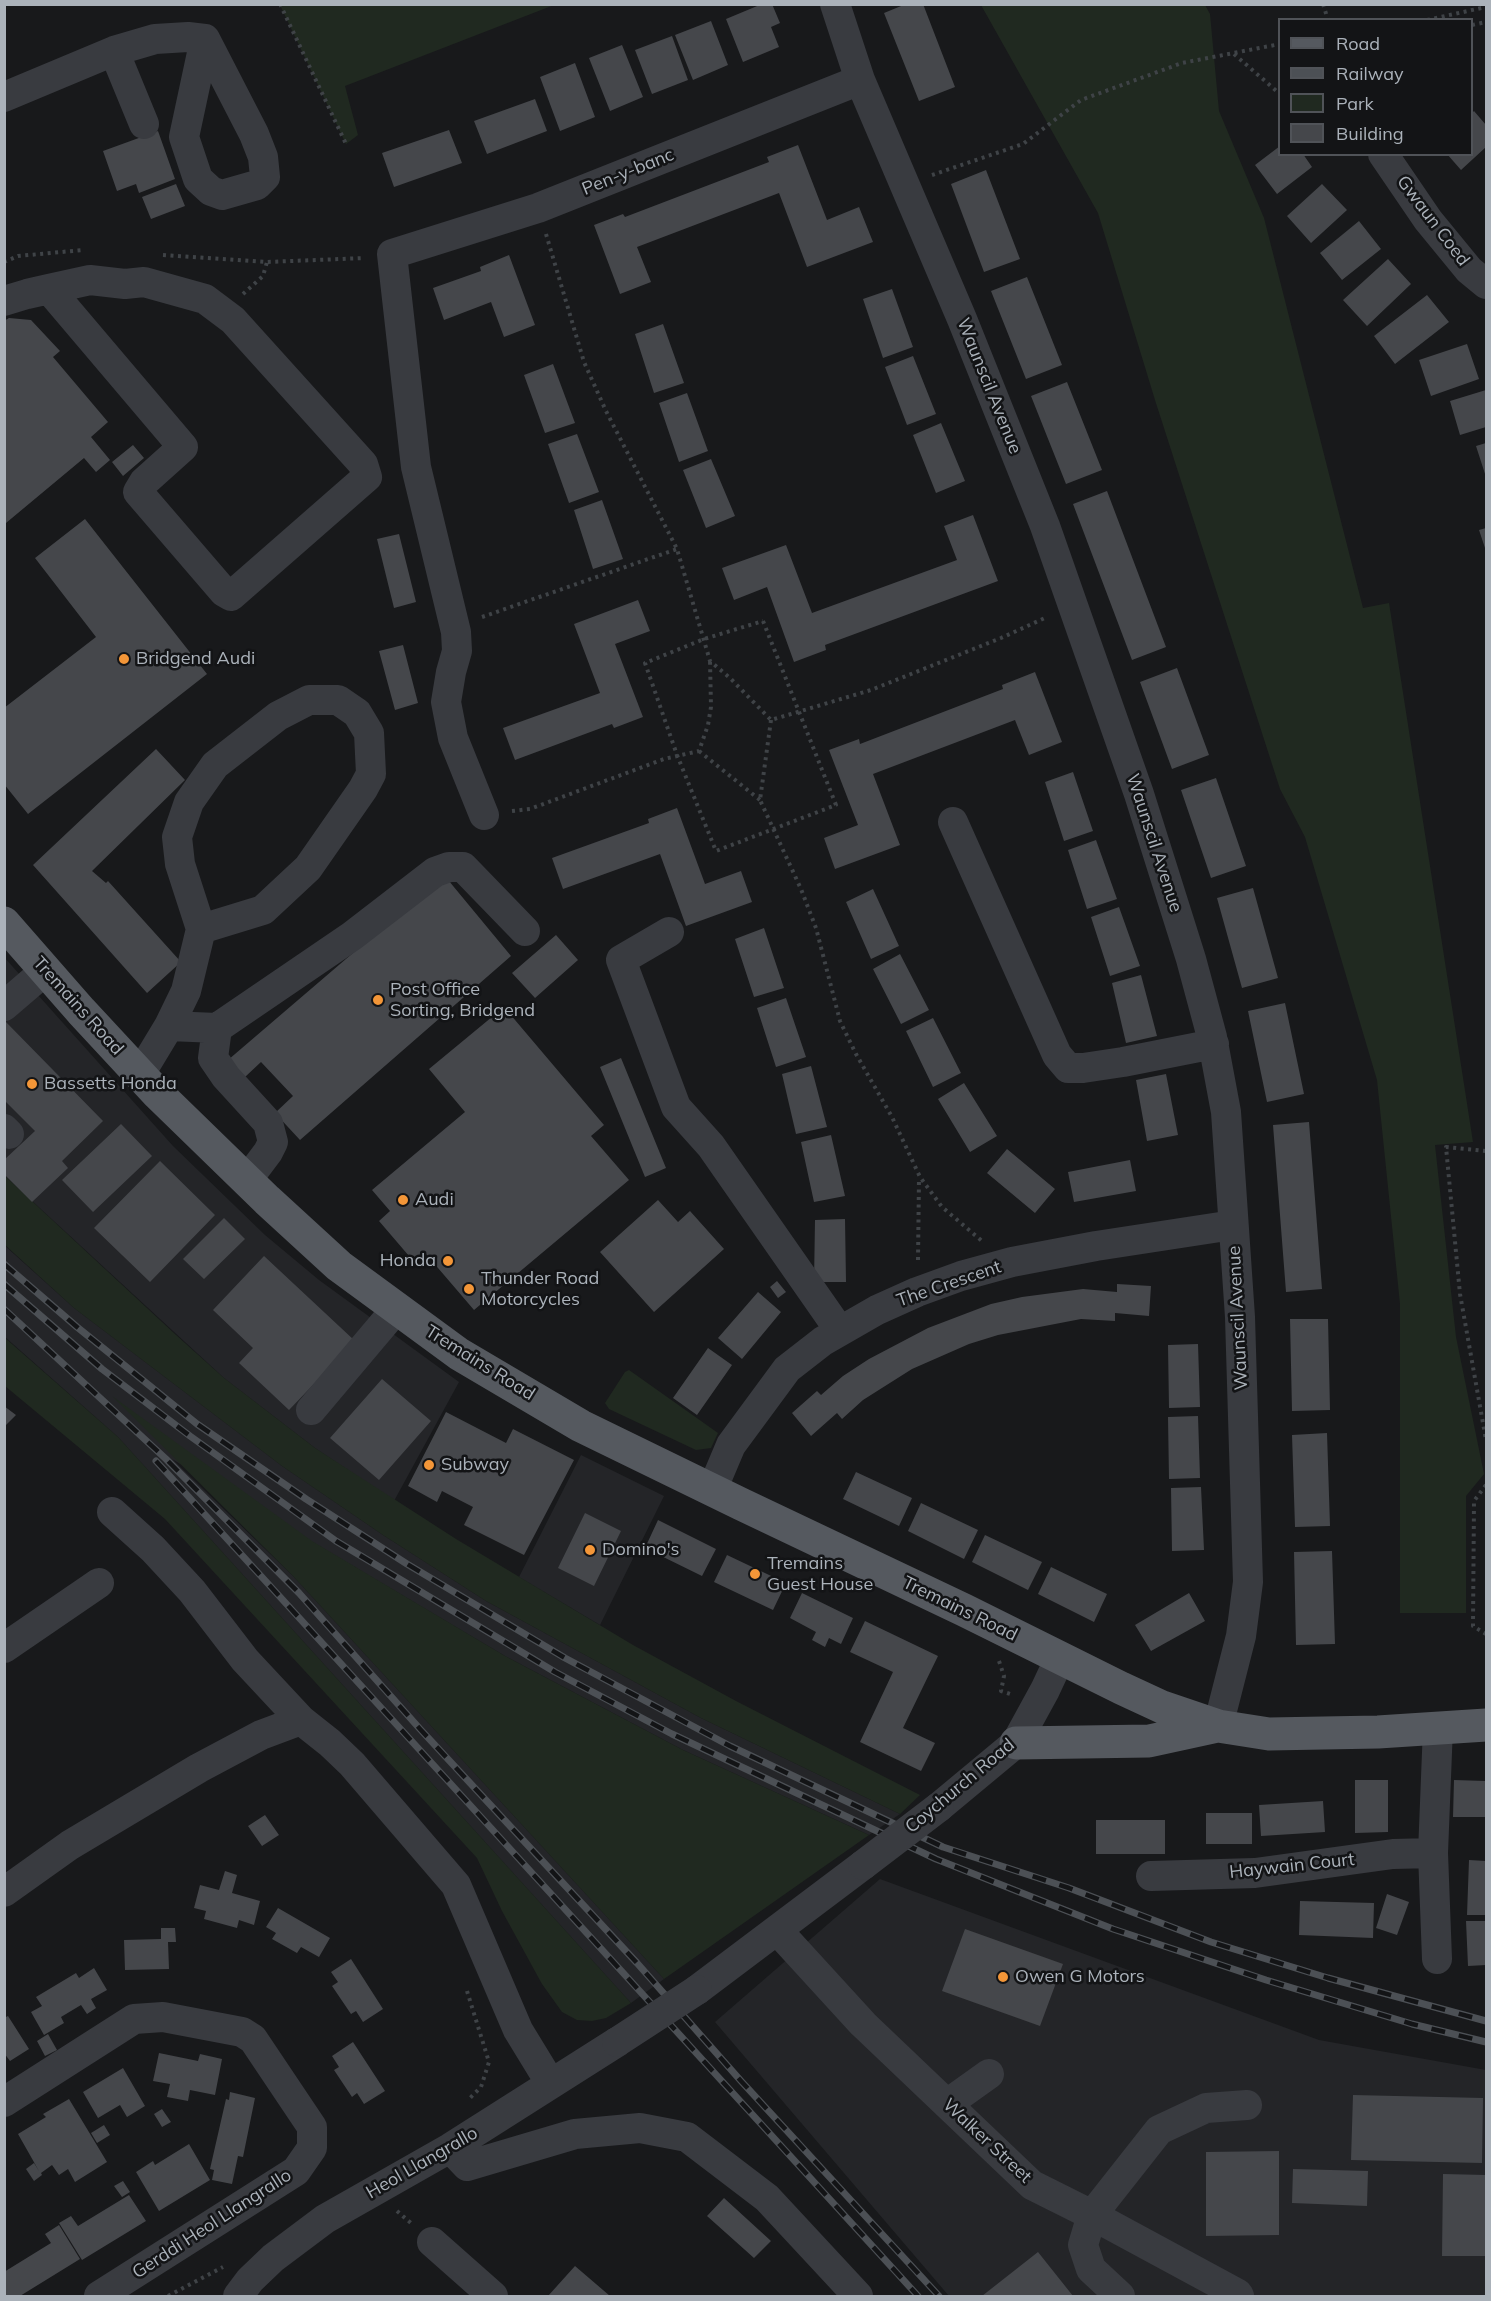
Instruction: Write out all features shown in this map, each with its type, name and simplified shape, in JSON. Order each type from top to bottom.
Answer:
[{"type":"main road","name":"Tremains Road","points":[[4,923],[140,1074],[247,1180],[339,1266],[459,1354],[581,1426],[1060,1658]]},
{"type":"main road","points":[[1060,1658],[1162,1707],[1218,1726],[1269,1734],[1378,1732],[1486,1725]]},
{"type":"main road","points":[[1016,1743],[1149,1741],[1218,1726]]},
{"type":"street","name":"Waunscil Avenue","points":[[835,4],[860,80],[980,362],[1045,526],[1139,794],[1191,959],[1214,1044],[1227,1112],[1240,1317],[1248,1582],[1241,1636],[1218,1726]]},
{"type":"street","points":[[4,97],[114,51],[155,39],[188,37],[205,39]]},
{"type":"street","points":[[114,51],[144,124]]},
{"type":"street","name":"Pen-y-banc","points":[[392,254],[538,208],[860,80]]},
{"type":"street","name":"Gwaun Coed","points":[[1384,156],[1428,220],[1469,270],[1486,284]]},
{"type":"street","points":[[392,254],[416,467],[455,627],[457,651],[446,702],[453,738],[484,815]]},
{"type":"street","points":[[4,301],[49,289],[90,280],[125,284],[144,282],[205,299],[232,320],[363,464],[367,477],[231,596],[224,592],[138,492],[144,482],[183,447],[49,289]]},
{"type":"street","points":[[140,1074],[169,1026],[186,991],[201,929],[180,864],[177,837],[189,802],[215,765],[278,716],[309,700],[338,700],[357,713],[369,733],[370,774],[363,789],[308,868],[263,910],[201,929]]},
{"type":"street","points":[[953,822],[1057,1055],[1068,1068],[1123,1062],[1214,1044]]},
{"type":"street","points":[[169,1026],[217,1028],[352,936],[435,872],[449,867],[463,867],[525,931]]},
{"type":"street","points":[[669,932],[621,960],[676,1107],[711,1146],[840,1331]]},
{"type":"street","points":[[4,1006],[46,970]]},
{"type":"street","points":[[217,1028],[213,1058],[226,1077],[268,1123],[273,1142],[247,1180]]},
{"type":"street","name":"The Crescent","points":[[712,1490],[731,1445],[787,1369],[840,1331],[917,1292],[961,1276],[1012,1262],[1095,1246],[1233,1225]]},
{"type":"street","points":[[311,1410],[397,1308]]},
{"type":"street","points":[[112,1512],[153,1549],[192,1591],[245,1659],[300,1720],[330,1743],[352,1764],[456,1885],[518,2030],[551,2084]]},
{"type":"street","points":[[4,1648],[99,1583]]},
{"type":"street","name":"Coychurch Road","points":[[617,2042],[697,1990],[939,1807],[1016,1743],[1046,1690],[1060,1658]]},
{"type":"street","points":[[4,1892],[70,1845],[199,1767],[261,1736],[300,1720]]},
{"type":"street","points":[[1437,1959],[1433,1853],[1438,1727]]},
{"type":"street","name":"Haywain Court","points":[[1151,1875],[1255,1873],[1392,1854],[1433,1853]]},
{"type":"street","name":"Walker Street","points":[[777,1930],[863,2024],[1032,2185],[1092,2215],[1239,2296]]},
{"type":"street","name":"Gerddi Heol Llangrallo","points":[[4,2102],[134,2019],[163,2017],[242,2032],[253,2039],[312,2127],[312,2148],[296,2171],[99,2296]]},
{"type":"street","name":"Heol Llangrallo","points":[[232,2285],[250,2280],[325,2219],[450,2148],[617,2042]]},
{"type":"street","points":[[947,2104],[989,2074]]},
{"type":"street","points":[[1120,2296],[1091,2269],[1083,2245],[1092,2215],[1159,2130],[1206,2108],[1247,2105]]},
{"type":"street","points":[[450,2148],[467,2166],[575,2134],[640,2128],[687,2137],[767,2198],[858,2296]]},
{"type":"street","points":[[426,2236],[493,2296]]},
{"type":"path","points":[[280,4],[346,144]]},
{"type":"path","points":[[1436,18],[1486,7]]},
{"type":"path","points":[[904,184],[1023,144],[1080,100],[1182,63],[1278,44]]},
{"type":"path","points":[[1233,53],[1278,92]]},
{"type":"path","points":[[538,208],[584,362],[606,411],[677,549],[704,639],[710,661],[711,707],[708,725],[699,751]]},
{"type":"path","points":[[4,262],[18,256],[88,250]]},
{"type":"path","points":[[152,254],[267,262],[367,258],[392,254]]},
{"type":"path","points":[[242,294],[263,276],[267,262]]},
{"type":"path","points":[[455,627],[677,549]]},
{"type":"path","points":[[771,720],[871,690],[1001,638],[1072,606]]},
{"type":"path","points":[[763,621],[799,711],[836,805],[716,851],[677,755],[645,663],[704,639],[763,621]]},
{"type":"path","points":[[710,661],[771,720]]},
{"type":"path","points":[[760,800],[771,720]]},
{"type":"path","points":[[484,815],[530,809],[677,755],[699,751],[760,800],[801,889],[816,928],[840,1021],[892,1117],[920,1177],[942,1207],[974,1235],[1012,1262]]},
{"type":"path","points":[[1486,1151],[1446,1147],[1460,1293],[1486,1440]]},
{"type":"path","points":[[917,1292],[920,1177]]},
{"type":"path","points":[[1486,1485],[1474,1501],[1473,1626],[1486,1635]]},
{"type":"path","points":[[466,1990],[489,2062],[481,2087],[467,2102]]},
{"type":"path","points":[[397,2211],[426,2236]]},
{"type":"path","points":[[168,2296],[220,2267],[232,2266],[232,2285]]},
{"type":"shaded area","points":[[4,957],[173,1146],[265,1235],[319,1280],[459,1382],[394,1501],[315,1448],[224,1378],[5,1176]]},
{"type":"shaded area","points":[[4,1245],[74,1308],[282,1466],[383,1535],[486,1601],[701,1718],[900,1814],[869,1835],[683,1750],[505,1656],[172,1459],[293,1576],[664,1979],[631,2003],[118,1437],[5,1337]]},
{"type":"shaded area","points":[[581,1455],[664,1496],[600,1625],[519,1577]]},
{"type":"shaded area","points":[[880,1879],[1319,2040],[1486,2070],[1486,2296],[949,2296],[715,2022]]},
{"type":"green space","points":[[280,5],[554,5],[345,86],[358,135],[346,144]]},
{"type":"green space","points":[[981,5],[1205,5],[1210,14],[1219,111],[1264,218],[1363,608],[1389,603],[1473,1142],[1435,1145],[1456,1337],[1484,1474],[1466,1496],[1466,1613],[1400,1613],[1400,1304],[1377,1080],[1305,837],[1280,789],[1155,400],[1098,213]]},
{"type":"green space","points":[[5,1176],[224,1378],[315,1448],[456,1539],[633,1645],[736,1701],[920,1795],[900,1814],[701,1718],[486,1601],[383,1535],[282,1466],[74,1308],[5,1245]]},
{"type":"green space","points":[[4,1337],[118,1437],[631,2003],[606,2018],[592,2021],[577,2020],[562,2012],[542,1984],[502,1911],[477,1858],[165,1519],[5,1386]]},
{"type":"green space","points":[[629,1370],[718,1433],[711,1448],[696,1450],[609,1409],[605,1403],[625,1372]]},
{"type":"green space","points":[[112,1396],[312,1541],[505,1656],[683,1750],[869,1835],[664,1979],[293,1576]]},
{"type":"building","points":[[762,4],[772,4],[780,23],[771,27],[779,47],[743,62],[726,19]]},
{"type":"building","points":[[906,4],[923,4],[955,87],[919,101],[884,13]]},
{"type":"building","points":[[711,21],[728,65],[693,80],[675,35]]},
{"type":"building","points":[[672,36],[688,80],[652,94],[635,50]]},
{"type":"building","points":[[622,45],[643,97],[610,111],[589,58]]},
{"type":"building","points":[[575,63],[595,117],[560,131],[540,77]]},
{"type":"building","points":[[535,99],[547,131],[487,154],[474,121]]},
{"type":"building","points":[[1473,112],[1486,125],[1486,147],[1461,170],[1449,156],[1473,156]]},
{"type":"building","points":[[449,130],[462,163],[394,187],[382,153]]},
{"type":"building","points":[[158,131],[175,179],[139,193],[136,184],[117,191],[103,151]]},
{"type":"building","points":[[798,145],[827,220],[859,207],[873,242],[807,267],[779,193],[637,247],[651,282],[620,294],[594,225],[623,214],[625,217],[769,162],[767,157]]},
{"type":"building","points":[[1278,148],[1278,156],[1304,156],[1312,167],[1277,194],[1255,165]]},
{"type":"building","points":[[986,170],[1020,259],[984,272],[951,184]]},
{"type":"building","points":[[176,184],[185,206],[151,219],[142,197]]},
{"type":"building","points":[[1322,184],[1347,210],[1311,243],[1287,216]]},
{"type":"building","points":[[1359,221],[1381,249],[1342,280],[1320,253]]},
{"type":"building","points":[[509,255],[535,325],[504,337],[491,302],[444,320],[433,288],[481,271],[480,267]]},
{"type":"building","points":[[1388,259],[1411,284],[1367,326],[1343,300]]},
{"type":"building","points":[[1027,277],[1062,365],[1026,379],[991,291]]},
{"type":"building","points":[[892,289],[913,347],[883,358],[863,299]]},
{"type":"building","points":[[1427,295],[1449,322],[1395,364],[1374,336]]},
{"type":"building","points":[[9,318],[31,320],[60,351],[53,357],[108,422],[91,437],[110,460],[96,472],[84,458],[6,523],[4,521],[4,321]]},
{"type":"building","points":[[663,324],[684,383],[654,393],[635,334]]},
{"type":"building","points":[[1467,344],[1479,379],[1431,396],[1419,360]]},
{"type":"building","points":[[913,356],[936,414],[907,425],[885,367]]},
{"type":"building","points":[[553,364],[575,423],[545,433],[524,375]]},
{"type":"building","points":[[1067,382],[1102,470],[1066,484],[1031,396]]},
{"type":"building","points":[[1486,390],[1486,427],[1460,435],[1450,401]]},
{"type":"building","points":[[687,393],[708,451],[679,462],[659,403]]},
{"type":"building","points":[[941,423],[965,481],[936,493],[913,435]]},
{"type":"building","points":[[577,434],[599,492],[569,503],[548,444]]},
{"type":"building","points":[[1486,443],[1486,477],[1476,446]]},
{"type":"building","points":[[133,445],[144,458],[123,476],[112,462]]},
{"type":"building","points":[[711,459],[735,516],[706,528],[683,470]]},
{"type":"building","points":[[1107,491],[1166,647],[1132,660],[1073,504]]},
{"type":"building","points":[[602,500],[623,559],[593,569],[574,510]]},
{"type":"building","points":[[973,515],[998,581],[825,645],[826,650],[794,662],[767,587],[734,600],[722,568],[786,545],[812,613],[957,560],[944,526]]},
{"type":"building","points":[[85,519],[207,674],[28,814],[4,784],[4,708],[96,637],[35,558]]},
{"type":"building","points":[[1486,528],[1486,551],[1479,530]]},
{"type":"building","points":[[399,534],[416,602],[394,608],[377,539]]},
{"type":"building","points":[[638,600],[650,631],[615,644],[643,717],[614,728],[612,724],[515,760],[503,728],[600,693],[574,624]]},
{"type":"building","points":[[403,645],[418,703],[395,710],[379,651]]},
{"type":"building","points":[[1177,668],[1209,755],[1172,769],[1140,682]]},
{"type":"building","points":[[1035,672],[1062,742],[1029,755],[1015,720],[873,774],[900,845],[835,869],[824,838],[858,825],[829,750],[859,739],[860,744],[1003,689],[1002,685]]},
{"type":"building","points":[[156,749],[185,780],[92,871],[106,883],[108,881],[181,962],[147,993],[33,865]]},
{"type":"building","points":[[1073,772],[1093,831],[1064,841],[1045,782]]},
{"type":"building","points":[[1216,778],[1246,866],[1211,878],[1181,790]]},
{"type":"building","points":[[677,808],[705,884],[741,871],[752,902],[686,926],[660,854],[563,889],[552,858],[649,823],[648,819]]},
{"type":"building","points":[[1096,840],[1117,899],[1087,909],[1068,850]]},
{"type":"building","name":"Post Office Sorting, Bridgend","points":[[444,875],[511,956],[300,1140],[275,1113],[293,1096],[261,1062],[245,1077],[228,1060]]},
{"type":"building","points":[[1253,888],[1278,978],[1242,988],[1217,898]]},
{"type":"building","points":[[873,889],[899,946],[871,959],[846,902]]},
{"type":"building","points":[[1119,907],[1140,966],[1110,976],[1091,917]]},
{"type":"building","points":[[764,928],[784,988],[754,997],[735,939]]},
{"type":"building","points":[[556,935],[578,960],[535,998],[512,973]]},
{"type":"building","points":[[900,954],[929,1010],[901,1024],[873,969]]},
{"type":"building","points":[[1141,975],[1157,1036],[1126,1043],[1112,983]]},
{"type":"building","points":[[786,998],[806,1057],[776,1067],[757,1008]]},
{"type":"building","points":[[1285,1003],[1304,1094],[1267,1102],[1248,1011]]},
{"type":"building","points":[[504,1007],[604,1125],[591,1136],[629,1180],[474,1310],[426,1254],[415,1263],[379,1221],[390,1211],[372,1190],[465,1112],[429,1069]]},
{"type":"building","points":[[933,1018],[961,1073],[933,1087],[906,1031]]},
{"type":"building","points":[[4,1020],[103,1121],[62,1161],[68,1168],[32,1202],[4,1174],[4,1160],[35,1131],[4,1100]]},
{"type":"building","points":[[621,1058],[666,1168],[645,1177],[600,1067]]},
{"type":"building","points":[[811,1066],[827,1127],[796,1134],[782,1074]]},
{"type":"building","points":[[1166,1074],[1178,1135],[1147,1141],[1136,1080]]},
{"type":"building","points":[[964,1083],[997,1136],[970,1152],[938,1099]]},
{"type":"building","points":[[1309,1122],[1322,1289],[1286,1292],[1273,1125]]},
{"type":"building","points":[[121,1124],[152,1156],[93,1212],[62,1180]]},
{"type":"building","points":[[831,1135],[845,1196],[814,1202],[801,1142]]},
{"type":"building","points":[[1007,1149],[1055,1189],[1035,1213],[987,1173]]},
{"type":"building","points":[[1130,1160],[1136,1191],[1074,1202],[1068,1172]]},
{"type":"building","points":[[160,1161],[215,1215],[150,1282],[94,1228]]},
{"type":"building","points":[[658,1200],[678,1222],[690,1211],[724,1249],[654,1312],[600,1252]]},
{"type":"building","points":[[224,1218],[245,1239],[204,1279],[183,1259]]},
{"type":"building","points":[[845,1219],[846,1282],[814,1282],[815,1220]]},
{"type":"building","points":[[264,1256],[355,1341],[289,1410],[239,1363],[253,1348],[213,1310]]},
{"type":"building","points":[[777,1281],[786,1292],[778,1298],[770,1287]]},
{"type":"building","points":[[1117,1284],[1151,1286],[1149,1316],[1115,1313],[1115,1321],[1081,1319],[998,1335],[969,1344],[912,1369],[863,1400],[842,1419],[837,1413],[811,1436],[792,1413],[817,1391],[821,1395],[843,1376],[869,1359],[928,1328],[991,1304],[1022,1297],[1083,1289],[1117,1292]]},
{"type":"building","points":[[758,1292],[781,1312],[742,1359],[718,1338]]},
{"type":"building","points":[[1290,1319],[1328,1319],[1330,1410],[1292,1411]]},
{"type":"building","points":[[1198,1344],[1200,1407],[1169,1408],[1168,1345]]},
{"type":"building","points":[[708,1348],[732,1365],[697,1415],[673,1398]]},
{"type":"building","points":[[382,1379],[431,1421],[379,1480],[330,1438]]},
{"type":"building","points":[[4,1406],[16,1415],[4,1427]]},
{"type":"building","points":[[446,1412],[506,1443],[513,1429],[574,1460],[524,1555],[464,1525],[473,1507],[442,1491],[437,1502],[408,1486]]},
{"type":"building","points":[[1198,1416],[1200,1478],[1169,1479],[1168,1417]]},
{"type":"building","points":[[1327,1433],[1330,1526],[1295,1527],[1292,1435]]},
{"type":"building","points":[[856,1472],[912,1498],[899,1526],[843,1499]]},
{"type":"building","points":[[1201,1487],[1204,1550],[1172,1551],[1171,1488]]},
{"type":"building","points":[[921,1503],[978,1530],[964,1559],[908,1531]]},
{"type":"building","name":"Domino's","points":[[585,1513],[621,1531],[594,1586],[558,1568]]},
{"type":"building","points":[[658,1520],[716,1549],[702,1576],[645,1548]]},
{"type":"building","points":[[985,1535],[1042,1562],[1028,1590],[972,1562]]},
{"type":"building","points":[[1332,1551],[1335,1644],[1296,1645],[1294,1552]]},
{"type":"building","points":[[727,1555],[786,1583],[773,1610],[714,1582]]},
{"type":"building","points":[[1051,1567],[1107,1594],[1094,1622],[1038,1594]]},
{"type":"building","points":[[802,1593],[853,1618],[841,1644],[829,1638],[825,1647],[812,1640],[816,1632],[790,1618]]},
{"type":"building","points":[[1189,1593],[1205,1621],[1151,1651],[1135,1625]]},
{"type":"building","points":[[865,1621],[938,1656],[903,1728],[935,1743],[921,1771],[860,1742],[893,1672],[850,1652]]},
{"type":"building","points":[[1355,1780],[1388,1780],[1388,1832],[1355,1833]]},
{"type":"building","points":[[1454,1780],[1486,1781],[1486,1817],[1453,1817]]},
{"type":"building","points":[[1323,1801],[1325,1832],[1261,1836],[1259,1805]]},
{"type":"building","points":[[1206,1813],[1252,1813],[1252,1844],[1206,1844]]},
{"type":"building","points":[[265,1815],[279,1835],[262,1846],[248,1826]]},
{"type":"building","points":[[1096,1820],[1165,1820],[1165,1854],[1096,1854]]},
{"type":"building","points":[[1469,1860],[1486,1861],[1486,1915],[1467,1915]]},
{"type":"building","points":[[225,1871],[237,1875],[232,1893],[260,1901],[254,1925],[239,1920],[237,1928],[204,1919],[206,1911],[194,1908],[200,1885],[219,1890]]},
{"type":"building","points":[[1387,1894],[1409,1902],[1397,1935],[1376,1928]]},
{"type":"building","points":[[1300,1901],[1374,1903],[1373,1938],[1299,1935]]},
{"type":"building","points":[[278,1908],[330,1938],[319,1957],[301,1947],[297,1953],[272,1939],[276,1933],[266,1927]]},
{"type":"building","points":[[1466,1921],[1486,1921],[1486,1965],[1468,1966]]},
{"type":"building","points":[[161,1928],[175,1928],[176,1942],[168,1942],[169,1969],[125,1970],[124,1940],[161,1939]]},
{"type":"building","name":"Owen G Motors","points":[[965,1929],[1063,1964],[1040,2026],[942,1991]]},
{"type":"building","points":[[351,1959],[383,2009],[363,2022],[356,2011],[351,2014],[332,1986],[338,1982],[331,1972]]},
{"type":"building","points":[[94,1968],[107,1990],[91,1999],[96,2008],[87,2014],[81,2005],[61,2017],[64,2023],[44,2035],[31,2012],[42,2006],[36,1997],[76,1973],[79,1978]]},
{"type":"building","points":[[8,2016],[29,2049],[10,2061],[4,2053],[4,2018]]},
{"type":"building","points":[[48,2034],[57,2050],[45,2056],[37,2041]]},
{"type":"building","points":[[353,2042],[385,2091],[364,2104],[357,2093],[352,2097],[334,2070],[339,2067],[332,2056]]},
{"type":"building","points":[[159,2053],[198,2061],[200,2054],[222,2059],[215,2095],[190,2090],[188,2101],[167,2097],[170,2084],[153,2081]]},
{"type":"building","points":[[123,2068],[145,2106],[127,2117],[120,2105],[98,2118],[83,2092]]},
{"type":"building","points":[[230,2092],[255,2098],[243,2157],[238,2156],[232,2184],[212,2180],[214,2170],[210,2169],[226,2099],[229,2100]]},
{"type":"building","points":[[1353,2095],[1483,2098],[1482,2163],[1351,2160]]},
{"type":"building","points":[[69,2099],[107,2162],[75,2182],[68,2169],[59,2175],[52,2165],[34,2181],[26,2169],[34,2163],[39,2171],[18,2134],[46,2117],[43,2114]]},
{"type":"building","points":[[162,2109],[171,2122],[162,2127],[154,2114]]},
{"type":"building","points":[[104,2125],[110,2135],[97,2143],[91,2133]]},
{"type":"building","points":[[189,2144],[210,2180],[159,2211],[136,2172],[153,2161],[155,2165]]},
{"type":"building","points":[[1279,2151],[1279,2235],[1206,2236],[1206,2152]]},
{"type":"building","points":[[1293,2169],[1368,2171],[1367,2206],[1292,2203]]},
{"type":"building","points":[[1443,2174],[1486,2175],[1486,2256],[1442,2256]]},
{"type":"building","points":[[123,2181],[130,2192],[122,2197],[114,2186]]},
{"type":"building","points":[[129,2195],[146,2221],[82,2260],[59,2223],[71,2216],[78,2226]]},
{"type":"building","points":[[724,2198],[771,2241],[754,2258],[707,2216]]},
{"type":"building","points":[[59,2225],[80,2259],[20,2296],[4,2296],[6,2283],[4,2272],[51,2243],[45,2234]]},
{"type":"building","points":[[1038,2252],[1073,2296],[982,2296]]},
{"type":"building","points":[[575,2266],[610,2296],[548,2296]]},
{"type":"railway","points":[[4,1264],[77,1327],[197,1424],[306,1499],[407,1564],[565,1658],[730,1746],[943,1847],[1069,1888],[1211,1942],[1328,1978],[1486,2021]]},
{"type":"railway","points":[[4,1284],[102,1369],[190,1436],[336,1541],[555,1672],[672,1734],[936,1859],[1113,1929],[1266,1980],[1412,2024],[1486,2042]]},
{"type":"railway","points":[[4,1309],[166,1459],[299,1593],[420,1729],[637,1963],[741,2081],[939,2296]]},
{"type":"railway","points":[[156,1461],[918,2296]]},
{"type":"place","name":"Bridgend Audi","points":[[124,659]]},
{"type":"place","name":"Post Office Sorting, Bridgend","points":[[378,1000]]},
{"type":"place","name":"Bassetts Honda","points":[[32,1084]]},
{"type":"place","name":"Audi","points":[[403,1200]]},
{"type":"place","name":"Honda","points":[[448,1261]]},
{"type":"place","name":"Thunder Road Motorcycles","points":[[469,1289]]},
{"type":"place","name":"Subway","points":[[429,1465]]},
{"type":"place","name":"Domino's","points":[[590,1550]]},
{"type":"place","name":"Tremains Guest House","points":[[755,1574]]},
{"type":"place","name":"Owen G Motors","points":[[1003,1977]]}]
